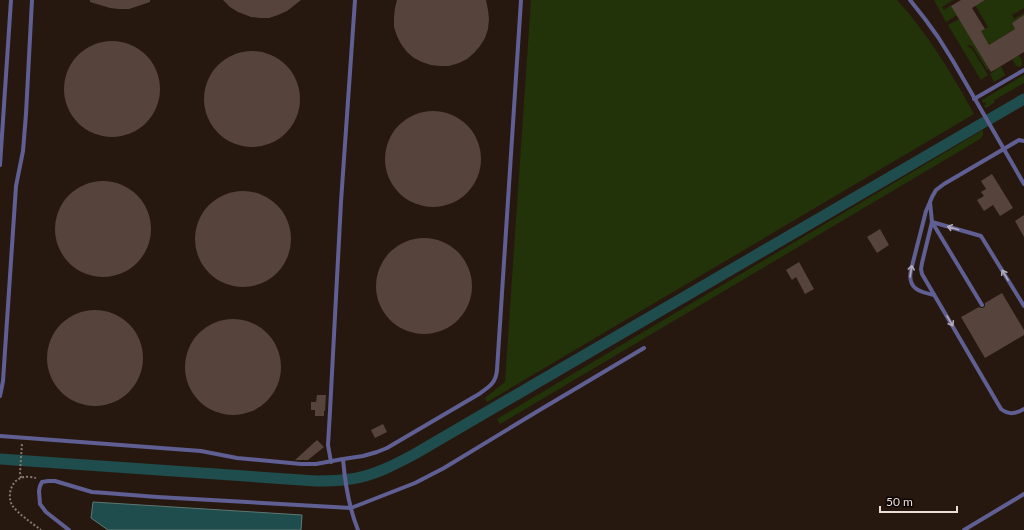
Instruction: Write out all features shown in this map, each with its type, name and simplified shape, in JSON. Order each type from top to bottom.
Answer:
[{"type":"lane","points":[[0,165],[11,0]]},
{"type":"lane","points":[[0,396],[3,381],[16,186],[26,114],[32,0]]},
{"type":"lane","points":[[331,462],[328,445],[341,202],[355,0]]},
{"type":"lane","points":[[0,436],[201,451],[237,458],[316,464],[343,460],[377,452],[397,443],[479,394],[489,386],[497,376],[521,0]]},
{"type":"lane","points":[[910,0],[938,37],[953,61],[1024,184]]},
{"type":"lane","points":[[974,99],[1024,70]]},
{"type":"lane","points":[[934,295],[917,290],[911,283],[910,279],[926,211],[933,193],[938,188],[1003,149],[1019,140],[1024,141]]},
{"type":"lane","points":[[930,202],[932,222],[921,269],[922,274],[1001,409],[1013,414],[1024,409]]},
{"type":"lane","points":[[932,222],[982,305]]},
{"type":"lane","points":[[932,222],[981,236],[1024,306]]},
{"type":"lane","points":[[69,530],[46,512],[40,504],[39,491],[42,482],[48,480],[55,481],[92,492],[351,508],[415,483],[444,468],[644,348]]},
{"type":"lane","points":[[343,460],[348,494],[358,530]]},
{"type":"lane","points":[[964,530],[1024,494]]},
{"type":"path","points":[[21,478],[22,448]]},
{"type":"path","points":[[41,530],[13,506],[10,494],[12,486],[16,480],[21,478],[34,478],[42,482]]},
{"type":"green space","points":[[531,0],[897,0],[939,55],[974,114],[487,402],[485,398],[505,382]]},
{"type":"green space","points":[[934,0],[953,0],[942,7],[944,10],[951,5],[957,15],[946,22]]},
{"type":"green space","points":[[972,0],[1024,0],[1024,8],[1012,15],[1014,19],[1024,13],[1024,15],[1012,23],[1015,29],[989,45],[990,69],[987,70],[973,47],[969,45],[967,46],[972,49],[988,75],[981,80],[948,25],[959,19],[973,41],[976,34],[988,27]]},
{"type":"green space","points":[[1019,55],[1022,61],[1022,65],[1020,67],[1016,66],[1012,59]]},
{"type":"green space","points":[[1001,66],[1005,75],[994,82],[990,74]]},
{"type":"green space","points":[[1024,75],[1024,83],[994,100],[995,102],[986,108],[984,106],[986,104],[985,102],[983,103],[982,100]]},
{"type":"green space","points":[[983,130],[983,135],[980,139],[500,424],[497,419]]},
{"type":"water","points":[[93,502],[302,515],[301,530],[108,530],[91,518]]},
{"type":"building","points":[[90,0],[150,0],[150,2],[129,9],[119,9],[90,2]]},
{"type":"building","points":[[223,0],[301,0],[287,11],[278,15],[269,18],[260,18],[251,17],[238,12]]},
{"type":"building","points":[[397,0],[486,0],[489,19],[485,38],[474,53],[459,63],[449,66],[440,66],[422,62],[407,52],[397,36],[394,27],[394,17]]},
{"type":"building","points":[[961,0],[985,0],[972,8],[985,29],[981,31],[989,45],[1015,29],[1012,23],[1024,15],[1024,52],[991,72],[951,6]]},
{"type":"building","points":[[112,41],[130,45],[139,49],[146,55],[152,62],[156,71],[160,89],[156,107],[152,116],[146,123],[139,129],[130,133],[112,137],[94,133],[85,129],[78,123],[72,116],[68,107],[64,89],[68,71],[72,62],[78,55],[85,49],[94,45]]},
{"type":"building","points":[[252,51],[270,55],[279,59],[286,65],[292,72],[296,81],[300,99],[296,117],[292,126],[286,133],[279,139],[270,143],[252,147],[234,143],[225,139],[218,133],[212,126],[208,117],[204,99],[208,81],[212,72],[218,65],[225,59],[234,55]]},
{"type":"building","points":[[433,111],[451,115],[460,119],[467,125],[473,132],[477,141],[481,159],[477,177],[473,186],[467,193],[460,199],[451,203],[433,207],[415,203],[406,199],[399,193],[393,186],[389,177],[385,159],[389,141],[393,132],[399,125],[406,119],[415,115]]},
{"type":"building","points":[[992,174],[1013,208],[1000,216],[993,205],[984,211],[977,200],[984,196],[981,192],[986,189],[981,181]]},
{"type":"building","points":[[103,181],[121,185],[130,189],[137,195],[143,202],[147,211],[151,229],[147,247],[143,256],[137,263],[130,269],[121,273],[103,277],[85,273],[76,269],[69,263],[63,256],[59,247],[55,229],[59,211],[63,202],[69,195],[76,189],[85,185]]},
{"type":"building","points":[[243,191],[261,195],[270,199],[277,205],[283,212],[287,221],[291,239],[287,257],[283,266],[277,273],[270,279],[261,283],[243,287],[225,283],[216,279],[209,273],[203,266],[199,257],[195,239],[199,221],[203,212],[209,205],[216,199],[225,195]]},
{"type":"building","points":[[1024,215],[1024,237],[1015,221]]},
{"type":"building","points":[[880,229],[889,245],[877,253],[867,237]]},
{"type":"building","points":[[424,238],[442,242],[451,246],[458,252],[464,259],[468,268],[472,286],[468,304],[464,313],[458,320],[451,326],[442,330],[424,334],[406,330],[397,326],[390,320],[384,313],[380,304],[376,286],[380,268],[384,259],[390,252],[397,246],[406,242]]},
{"type":"building","points":[[799,262],[814,289],[805,294],[796,277],[792,280],[786,270]]},
{"type":"building","points":[[1002,293],[1024,330],[1024,335],[985,358],[961,317],[979,307],[983,308],[985,303]]},
{"type":"building","points":[[95,310],[113,314],[122,318],[129,324],[135,331],[139,340],[143,358],[139,376],[135,385],[129,392],[122,398],[113,402],[95,406],[77,402],[68,398],[61,392],[55,385],[51,376],[47,358],[51,340],[55,331],[61,324],[68,318],[77,314]]},
{"type":"building","points":[[233,319],[251,323],[260,327],[267,333],[273,340],[277,349],[281,367],[277,385],[273,394],[267,401],[260,407],[251,411],[233,415],[215,411],[206,407],[199,401],[193,394],[189,385],[185,367],[189,349],[193,340],[199,333],[206,327],[215,323]]},
{"type":"building","points":[[317,395],[326,395],[324,416],[315,416],[315,410],[311,410],[311,402],[316,402]]},
{"type":"building","points":[[383,424],[387,432],[375,438],[371,430]]},
{"type":"building","points":[[317,440],[324,447],[308,460],[295,460]]},
{"type":"waterway","points":[[0,459],[316,481],[347,480],[375,473],[413,455],[1024,99]]}]
